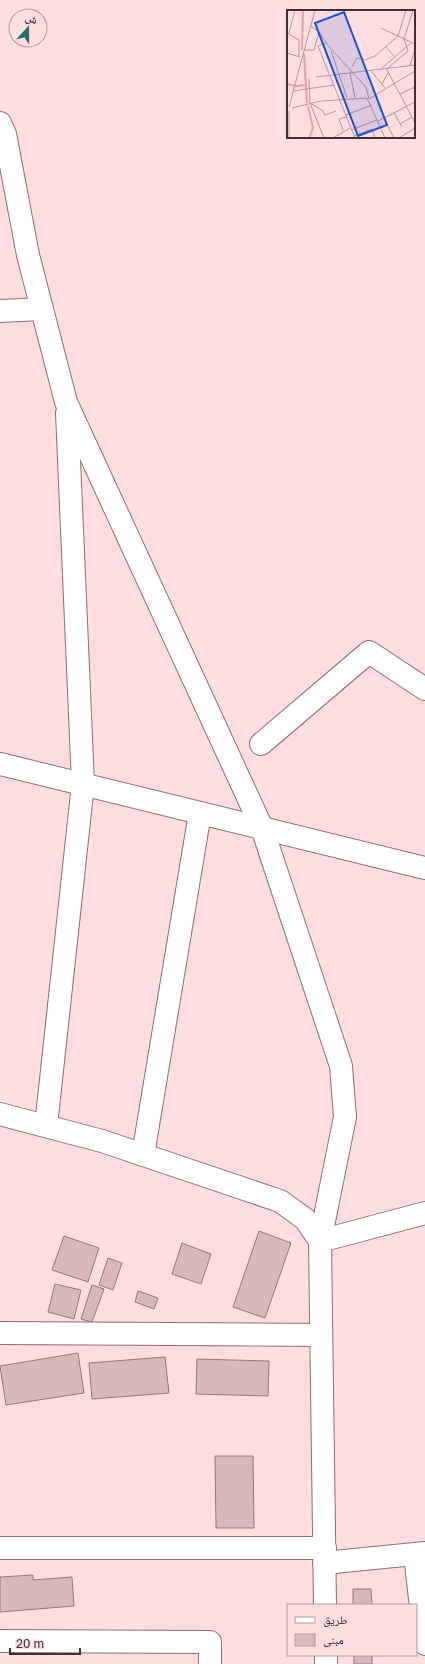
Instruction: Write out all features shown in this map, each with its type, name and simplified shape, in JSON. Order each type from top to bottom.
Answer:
[{"type":"street","points":[[2,133],[28,255],[66,402],[262,828],[342,1066],[345,1117],[320,1241],[325,1604]]},
{"type":"street","points":[[0,311],[42,309]]},
{"type":"street","points":[[46,1126],[83,784],[66,402]]},
{"type":"street","points":[[261,744],[369,652],[425,689]]},
{"type":"street","points":[[0,764],[425,868]]},
{"type":"street","points":[[143,1155],[200,813]]},
{"type":"street","points":[[0,1114],[102,1141],[280,1201],[305,1219],[320,1241]]},
{"type":"street","points":[[320,1241],[425,1213]]},
{"type":"street","points":[[0,1333],[322,1335]]},
{"type":"street","points":[[0,1548],[325,1556],[420,1553],[425,1644]]},
{"type":"street","points":[[0,1641],[210,1642],[210,1664]]},
{"type":"building","points":[[259,1231],[291,1243],[265,1318],[233,1307]]},
{"type":"building","points":[[64,1236],[99,1248],[88,1282],[52,1270]]},
{"type":"building","points":[[182,1243],[211,1254],[201,1284],[172,1274]]},
{"type":"building","points":[[108,1258],[122,1263],[113,1290],[99,1285]]},
{"type":"building","points":[[55,1284],[81,1290],[74,1319],[48,1312]]},
{"type":"building","points":[[92,1285],[104,1289],[92,1322],[81,1319]]},
{"type":"building","points":[[138,1291],[158,1298],[154,1309],[135,1302]]},
{"type":"building","points":[[78,1353],[84,1393],[6,1405],[0,1366]]},
{"type":"building","points":[[165,1357],[169,1393],[92,1399],[89,1363]]},
{"type":"building","points":[[197,1359],[269,1361],[268,1396],[196,1394]]},
{"type":"building","points":[[215,1456],[253,1456],[254,1528],[216,1528]]},
{"type":"building","points":[[33,1575],[33,1580],[72,1577],[74,1606],[0,1612],[0,1577]]},
{"type":"building","points":[[353,1589],[371,1589],[372,1604],[353,1604]]},
{"type":"building","points":[[354,1656],[372,1656],[372,1664],[354,1664]]}]
